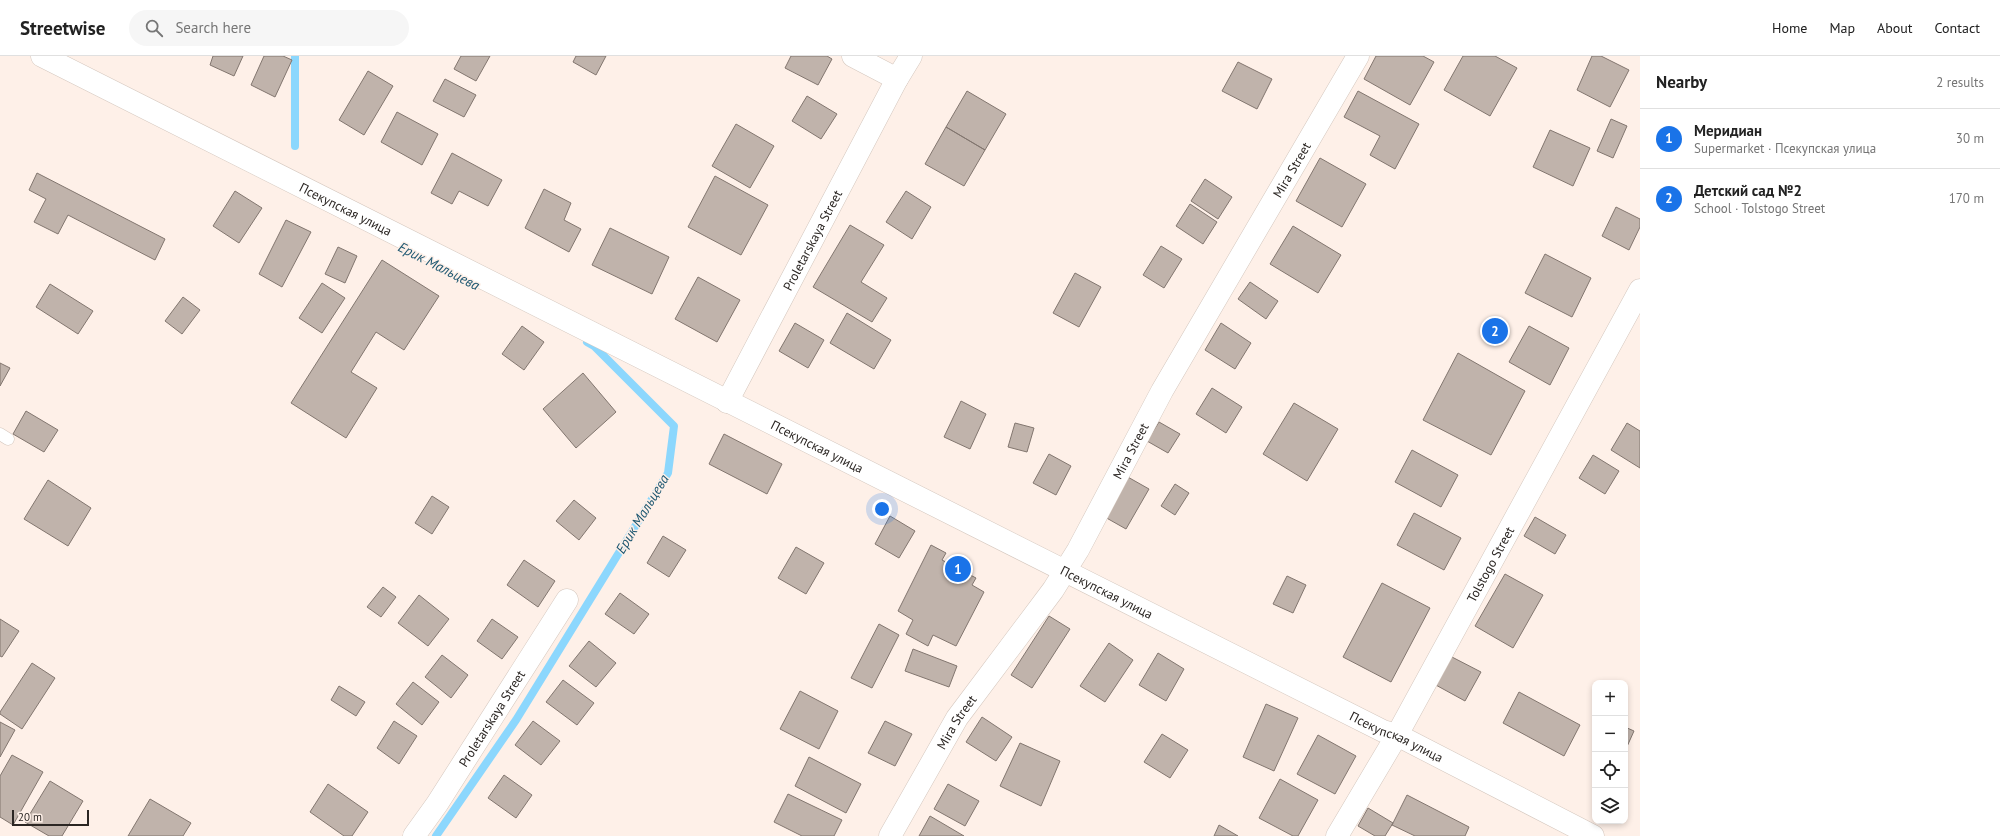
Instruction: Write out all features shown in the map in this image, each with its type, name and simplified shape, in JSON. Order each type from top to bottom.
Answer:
[{"type":"street","name":"Псекупская улица","points":[[42,56],[331,200],[727,402],[1065,570],[1383,732],[1397,735],[1593,836]]},
{"type":"street","points":[[853,56],[897,79]]},
{"type":"street","name":"Proletarskaya Street","points":[[727,402],[897,79],[911,56]]},
{"type":"street","name":"Mira Street","points":[[890,836],[957,718],[1049,596],[1078,550],[1162,391],[1358,56]]},
{"type":"street","name":"Tolstogo Street","points":[[1337,836],[1397,735],[1640,290]]},
{"type":"street","name":"Proletarskaya Street","points":[[414,836],[437,804],[567,600]]},
{"type":"building","points":[[213,56],[243,56],[234,76],[210,65]]},
{"type":"building","points":[[264,56],[283,56],[292,60],[275,97],[251,85]]},
{"type":"building","points":[[461,56],[490,56],[476,81],[454,69]]},
{"type":"building","points":[[576,56],[606,56],[596,75],[573,62]]},
{"type":"building","points":[[791,56],[827,56],[832,59],[818,85],[785,68]]},
{"type":"building","points":[[1376,56],[1423,56],[1434,62],[1410,105],[1364,79]]},
{"type":"building","points":[[1463,56],[1495,56],[1517,68],[1490,116],[1444,90]]},
{"type":"building","points":[[1592,56],[1601,56],[1629,70],[1610,107],[1577,90]]},
{"type":"building","points":[[1238,62],[1272,79],[1257,109],[1222,91]]},
{"type":"building","points":[[368,71],[393,86],[364,135],[339,120]]},
{"type":"building","points":[[445,79],[476,95],[464,117],[433,101]]},
{"type":"building","points":[[967,91],[1006,114],[985,150],[946,127]]},
{"type":"building","points":[[1358,91],[1419,124],[1395,169],[1370,155],[1380,136],[1344,117]]},
{"type":"building","points":[[807,96],[837,114],[821,139],[792,121]]},
{"type":"building","points":[[397,112],[438,134],[422,165],[381,142]]},
{"type":"building","points":[[1611,119],[1627,126],[1613,158],[1597,151]]},
{"type":"building","points":[[736,124],[774,146],[750,188],[712,166]]},
{"type":"building","points":[[946,127],[985,150],[964,186],[925,164]]},
{"type":"building","points":[[1550,130],[1590,148],[1573,186],[1533,167]]},
{"type":"building","points":[[452,153],[502,180],[488,206],[459,191],[452,204],[431,193]]},
{"type":"building","points":[[1320,158],[1366,184],[1342,227],[1296,201]]},
{"type":"building","points":[[37,173],[165,239],[155,260],[68,215],[58,234],[34,222],[46,199],[29,190]]},
{"type":"building","points":[[715,176],[768,205],[741,255],[688,227]]},
{"type":"building","points":[[1205,179],[1232,197],[1218,219],[1191,201]]},
{"type":"building","points":[[544,189],[571,203],[564,220],[581,229],[569,252],[525,228]]},
{"type":"building","points":[[235,191],[262,208],[239,243],[213,226]]},
{"type":"building","points":[[906,191],[931,207],[912,239],[886,222]]},
{"type":"building","points":[[1190,204],[1217,222],[1203,244],[1176,226]]},
{"type":"building","points":[[1616,207],[1640,219],[1640,227],[1629,250],[1602,236]]},
{"type":"building","points":[[286,220],[311,232],[282,287],[259,274]]},
{"type":"building","points":[[850,225],[884,245],[861,282],[887,298],[872,322],[813,287]]},
{"type":"building","points":[[1293,226],[1341,255],[1318,293],[1270,264]]},
{"type":"building","points":[[610,228],[669,257],[652,294],[592,265]]},
{"type":"building","points":[[1161,246],[1182,259],[1164,288],[1143,275]]},
{"type":"building","points":[[338,247],[357,256],[345,283],[325,274]]},
{"type":"building","points":[[1545,254],[1591,278],[1572,317],[1525,293]]},
{"type":"building","points":[[382,260],[439,296],[404,350],[376,332],[351,372],[377,388],[346,438],[291,403]]},
{"type":"building","points":[[1075,273],[1101,287],[1079,327],[1053,313]]},
{"type":"building","points":[[698,277],[740,300],[717,342],[675,319]]},
{"type":"building","points":[[1250,282],[1278,301],[1266,319],[1238,299]]},
{"type":"building","points":[[322,283],[345,298],[322,333],[299,318]]},
{"type":"building","points":[[50,284],[93,311],[78,334],[36,307]]},
{"type":"building","points":[[183,297],[200,310],[182,334],[165,321]]},
{"type":"building","points":[[847,313],[891,340],[874,369],[830,343]]},
{"type":"building","points":[[795,323],[824,340],[808,368],[779,351]]},
{"type":"building","points":[[1221,323],[1251,343],[1235,369],[1205,350]]},
{"type":"building","points":[[522,326],[544,342],[524,370],[502,354]]},
{"type":"building","points":[[1529,326],[1569,348],[1550,385],[1509,362]]},
{"type":"building","points":[[1458,353],[1525,391],[1491,455],[1423,420]]},
{"type":"building","points":[[0,363],[10,368],[0,386]]},
{"type":"building","points":[[583,373],[616,412],[576,448],[543,409]]},
{"type":"building","points":[[1212,388],[1242,407],[1226,433],[1196,414]]},
{"type":"building","points":[[961,401],[986,414],[970,449],[944,437]]},
{"type":"building","points":[[1294,403],[1338,429],[1307,481],[1263,454]]},
{"type":"building","points":[[26,411],[58,430],[44,452],[13,434]]},
{"type":"building","points":[[1159,422],[1180,434],[1168,453],[1147,441]]},
{"type":"building","points":[[1015,423],[1034,428],[1027,452],[1008,447]]},
{"type":"building","points":[[1627,423],[1640,431],[1640,468],[1611,450]]},
{"type":"building","points":[[724,434],[782,464],[767,494],[709,464]]},
{"type":"building","points":[[1412,450],[1458,475],[1441,507],[1395,482]]},
{"type":"building","points":[[1049,454],[1071,466],[1056,495],[1033,483]]},
{"type":"building","points":[[1593,455],[1619,471],[1605,494],[1579,478]]},
{"type":"building","points":[[1126,476],[1149,489],[1126,529],[1103,516]]},
{"type":"building","points":[[48,480],[91,508],[68,546],[24,519]]},
{"type":"building","points":[[1175,484],[1189,493],[1175,515],[1161,506]]},
{"type":"building","points":[[432,496],[449,507],[432,534],[415,523]]},
{"type":"building","points":[[574,500],[596,518],[579,540],[556,521]]},
{"type":"building","points":[[1414,513],[1461,538],[1444,570],[1397,545]]},
{"type":"building","points":[[890,516],[915,531],[899,558],[875,544]]},
{"type":"building","points":[[1535,517],[1566,535],[1555,554],[1524,536]]},
{"type":"building","points":[[663,536],[686,550],[669,577],[647,563]]},
{"type":"building","points":[[931,545],[946,553],[942,560],[976,578],[972,585],[984,592],[956,646],[933,635],[928,646],[906,634],[913,620],[898,611]]},
{"type":"building","points":[[796,547],[824,563],[806,594],[778,578]]},
{"type":"building","points":[[524,560],[555,581],[538,607],[507,585]]},
{"type":"building","points":[[1505,574],[1543,595],[1513,648],[1475,626]]},
{"type":"building","points":[[1287,576],[1306,585],[1293,613],[1273,604]]},
{"type":"building","points":[[1382,583],[1430,608],[1391,682],[1343,657]]},
{"type":"building","points":[[383,587],[396,597],[381,617],[367,607]]},
{"type":"building","points":[[620,593],[649,614],[634,634],[605,614]]},
{"type":"building","points":[[419,595],[449,619],[428,646],[398,623]]},
{"type":"building","points":[[1049,616],[1070,629],[1032,688],[1011,675]]},
{"type":"building","points":[[0,619],[19,631],[2,657],[0,656]]},
{"type":"building","points":[[492,619],[518,637],[502,659],[477,641]]},
{"type":"building","points":[[879,624],[899,635],[872,688],[851,678]]},
{"type":"building","points":[[589,641],[616,663],[596,687],[569,666]]},
{"type":"building","points":[[1109,643],[1133,660],[1105,702],[1080,686]]},
{"type":"building","points":[[913,649],[957,666],[949,687],[905,671]]},
{"type":"building","points":[[1158,653],[1184,669],[1166,701],[1139,685]]},
{"type":"building","points":[[442,655],[468,675],[451,698],[425,677]]},
{"type":"building","points":[[1450,656],[1481,672],[1465,701],[1434,684]]},
{"type":"building","points":[[32,663],[55,678],[22,729],[0,714],[0,712]]},
{"type":"building","points":[[563,680],[594,703],[577,725],[546,702]]},
{"type":"building","points":[[413,682],[439,702],[422,725],[396,704]]},
{"type":"building","points":[[339,686],[365,702],[356,716],[331,700]]},
{"type":"building","points":[[800,691],[838,711],[819,749],[780,729]]},
{"type":"building","points":[[1519,692],[1580,725],[1564,756],[1503,723]]},
{"type":"building","points":[[1266,704],[1298,718],[1274,771],[1243,757]]},
{"type":"building","points":[[982,717],[1012,737],[996,761],[966,742]]},
{"type":"building","points":[[394,721],[417,736],[399,764],[377,748]]},
{"type":"building","points":[[533,721],[560,741],[541,765],[515,745]]},
{"type":"building","points":[[885,721],[912,734],[895,766],[868,753]]},
{"type":"building","points":[[0,722],[15,730],[0,757]]},
{"type":"building","points":[[1628,728],[1634,731],[1628,744]]},
{"type":"building","points":[[1162,734],[1188,750],[1170,778],[1144,762]]},
{"type":"building","points":[[1318,735],[1356,756],[1335,794],[1297,774]]},
{"type":"building","points":[[1020,743],[1060,761],[1041,806],[1000,786]]},
{"type":"building","points":[[12,755],[43,772],[13,825],[0,817],[0,776]]},
{"type":"building","points":[[809,757],[861,784],[846,813],[795,786]]},
{"type":"building","points":[[504,775],[532,795],[516,818],[488,798]]},
{"type":"building","points":[[1280,779],[1318,800],[1298,836],[1293,836],[1259,818]]},
{"type":"building","points":[[50,781],[83,801],[62,836],[49,836],[25,822]]},
{"type":"building","points":[[328,784],[368,812],[352,836],[344,836],[310,812]]},
{"type":"building","points":[[948,784],[979,801],[965,826],[934,809]]},
{"type":"building","points":[[788,794],[842,820],[834,836],[802,836],[774,822]]},
{"type":"building","points":[[1407,795],[1469,827],[1465,836],[1415,836],[1392,825]]},
{"type":"building","points":[[150,799],[191,823],[183,836],[128,836]]},
{"type":"building","points":[[1368,808],[1393,823],[1385,836],[1375,836],[1358,826]]},
{"type":"building","points":[[930,816],[964,836],[919,836]]},
{"type":"building","points":[[1219,825],[1238,836],[1214,836]]},
{"type":"waterway","name":"Ерик Мальцева","points":[[295,56],[295,146]]},
{"type":"waterway","name":"Ерик Мальцева","points":[[436,836],[516,720],[668,473],[674,426],[594,346],[587,342]]},
{"type":"place","name":"Детский сад №2","points":[[1495,331]]},
{"type":"place","name":"Меридиан","points":[[958,569]]}]
